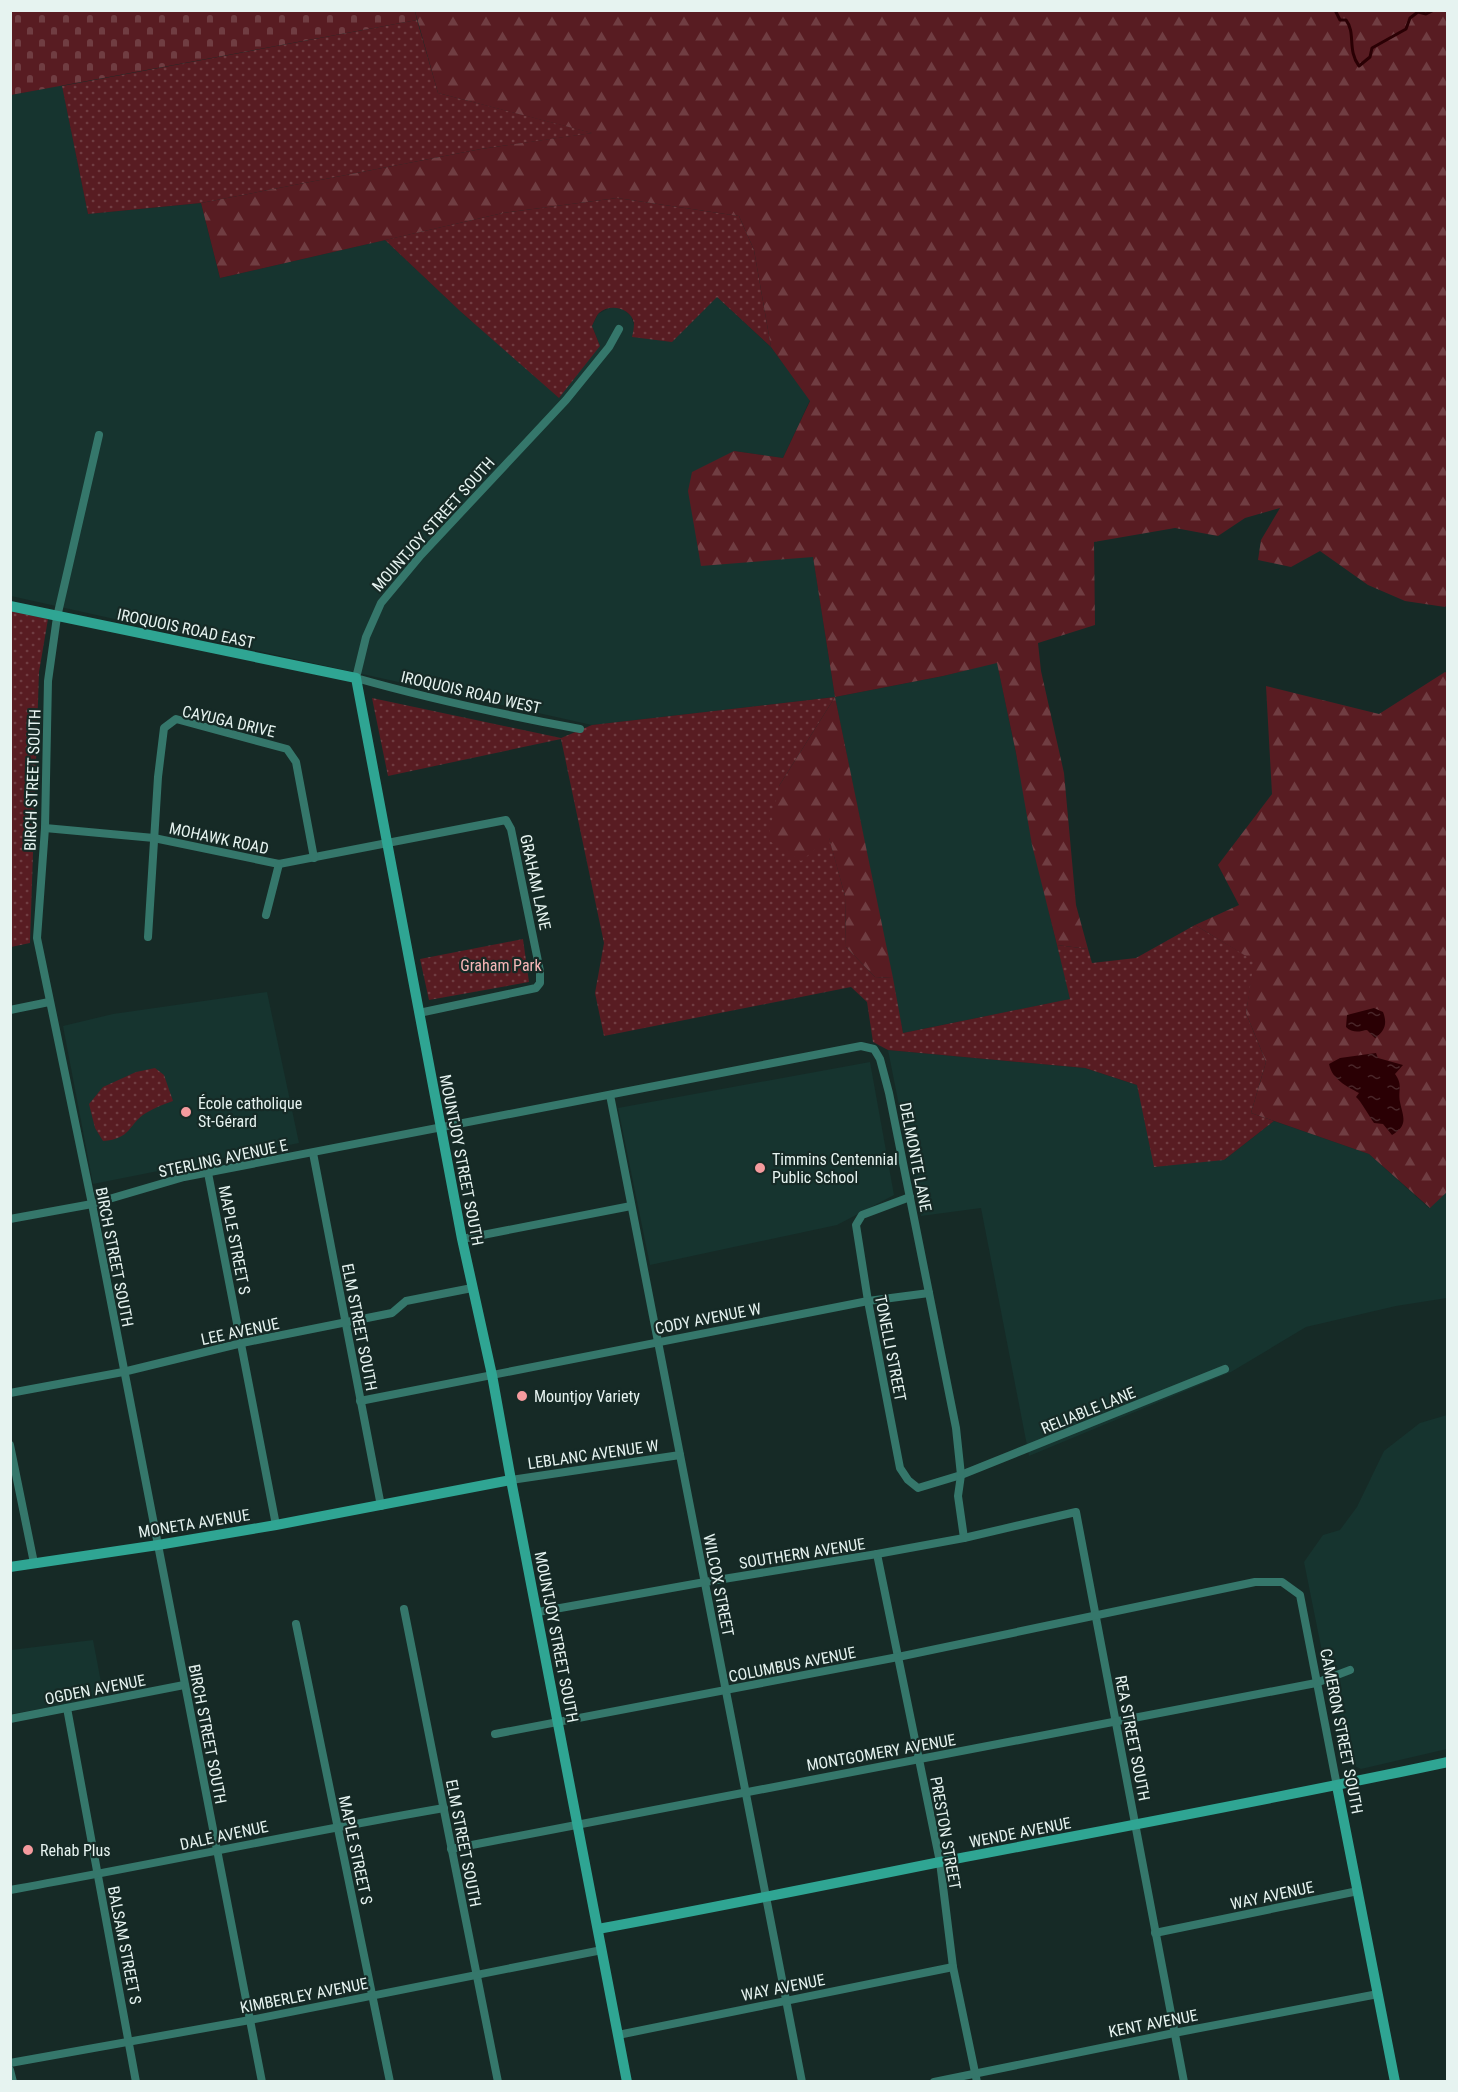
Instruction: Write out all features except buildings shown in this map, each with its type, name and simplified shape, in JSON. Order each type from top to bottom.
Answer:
[{"type":"street","name":"MOUNTJOY STREET SOUTH","points":[[619,329],[609,347],[566,400],[421,555],[381,603],[366,637],[356,678],[462,1239],[492,1375],[510,1480],[538,1612],[627,2082]]},
{"type":"street","name":"BIRCH STREET SOUTH","points":[[99,435],[57,617],[48,681],[45,828],[37,938],[92,1204],[262,2082]]},
{"type":"street","name":"IROQUOIS ROAD EAST","points":[[10,606],[356,678]]},
{"type":"street","name":"IROQUOIS ROAD WEST","points":[[356,678],[401,691],[514,717],[580,729]]},
{"type":"street","name":"CAYUGA DRIVE","points":[[154,838],[164,728],[176,719],[287,749],[296,762],[314,858]]},
{"type":"street","name":"GRAHAM LANE","points":[[387,844],[506,820],[512,829],[540,971],[540,983],[536,988],[419,1013]]},
{"type":"street","name":"MOHAWK ROAD","points":[[45,828],[154,838],[279,864],[387,844]]},
{"type":"street","points":[[148,937],[154,838]]},
{"type":"street","points":[[266,915],[279,864]]},
{"type":"street","points":[[10,1010],[49,1002]]},
{"type":"street","name":"DELMONTE LANE","points":[[610,1095],[861,1046],[874,1049],[880,1059],[889,1093],[956,1428],[961,1476],[958,1496],[964,1538]]},
{"type":"street","name":"STERLING AVENUE E","points":[[10,1219],[92,1204],[184,1177],[610,1095]]},
{"type":"street","name":"WILCOX STREET","points":[[610,1095],[802,2082]]},
{"type":"street","name":"ELM STREET SOUTH","points":[[313,1153],[381,1506]]},
{"type":"street","name":"MAPLE STREET S","points":[[208,1173],[276,1525]]},
{"type":"street","name":"TONELLI STREET","points":[[910,1197],[862,1215],[856,1225],[868,1301],[900,1468],[908,1480],[918,1488],[961,1476]]},
{"type":"street","points":[[462,1239],[632,1206]]},
{"type":"street","name":"LEE AVENUE","points":[[10,1393],[123,1372],[242,1343],[392,1313],[406,1302],[472,1288]]},
{"type":"street","name":"CODY AVENUE W","points":[[360,1401],[868,1301],[929,1293]]},
{"type":"street","name":"RELIABLE LANE","points":[[961,1476],[1225,1369]]},
{"type":"street","points":[[10,1445],[34,1563]]},
{"type":"street","name":"LEBLANC AVENUE W","points":[[510,1480],[680,1455]]},
{"type":"street","name":"MONETA AVENUE","points":[[10,1567],[276,1525],[510,1480]]},
{"type":"street","name":"REA STREET SOUTH","points":[[964,1538],[1076,1512],[1184,2082]]},
{"type":"street","name":"SOUTHERN AVENUE","points":[[538,1612],[705,1581],[964,1538]]},
{"type":"street","name":"PRESTON STREET","points":[[877,1554],[940,1862],[953,1967],[976,2077]]},
{"type":"street","name":"CAMERON STREET SOUTH","points":[[1095,1616],[1255,1582],[1282,1582],[1300,1595],[1395,2082]]},
{"type":"street","name":"ELM STREET SOUTH","points":[[404,1609],[498,2082]]},
{"type":"street","name":"COLUMBUS AVENUE","points":[[495,1734],[898,1657],[1095,1616]]},
{"type":"street","name":"MAPLE STREET S","points":[[296,1624],[390,2082]]},
{"type":"street","name":"MONTGOMERY AVENUE","points":[[452,1849],[1316,1683],[1350,1670]]},
{"type":"street","name":"OGDEN AVENUE","points":[[10,1719],[184,1685]]},
{"type":"street","name":"BALSAM STREET S","points":[[67,1708],[136,2082]]},
{"type":"street","name":"WENDE AVENUE","points":[[598,1929],[767,1898],[1448,1762]]},
{"type":"street","name":"DALE AVENUE","points":[[10,1890],[444,1808]]},
{"type":"street","name":"WAY AVENUE","points":[[1155,1933],[1358,1891]]},
{"type":"street","name":"KIMBERLEY AVENUE","points":[[10,2063],[602,1950]]},
{"type":"street","name":"WAY AVENUE","points":[[618,2035],[953,1967]]},
{"type":"street","name":"KENT AVENUE","points":[[934,2082],[976,2077],[1174,2033],[1378,1994]]},
{"type":"street","points":[[10,2070],[13,2082]]},
{"type":"shaded area","points":[[62,85],[88,214],[201,203],[220,278],[385,240],[471,321],[600,346],[592,326],[598,314],[611,307],[623,309],[631,316],[634,325],[717,297],[771,347],[810,400],[783,458],[734,451],[813,556],[835,697],[592,725],[11,596],[11,95]]},
{"type":"shaded area","points":[[997,662],[1051,921],[1071,999],[903,1033],[835,697],[943,676]]},
{"type":"shaded area","name":"École catholique St-Gérard","points":[[267,992],[299,1143],[93,1184],[63,1026],[113,1014]]},
{"type":"shaded area","points":[[888,1050],[1085,1068],[1137,1085],[1224,1160],[1274,1121],[1369,1154],[1429,1208],[1447,1191],[1447,1298],[1396,1306],[1306,1327],[1231,1372],[1029,1456],[981,1208],[921,1216]]},
{"type":"shaded area","name":"Timmins Centennial Public School","points":[[870,1062],[894,1195],[837,1225],[650,1265],[618,1108]]},
{"type":"shaded area","points":[[1447,1415],[1447,1749],[1361,1769],[1344,1761],[1304,1562],[1323,1535],[1340,1530],[1357,1507],[1384,1451],[1420,1423]]},
{"type":"shaded area","points":[[93,1640],[104,1698],[11,1714],[11,1650]]},
{"type":"green space","points":[[11,11],[415,11],[417,20],[11,95]]},
{"type":"green space","points":[[415,11],[1447,11],[1447,605],[1445,607],[1405,601],[1368,585],[1320,551],[1291,567],[1258,560],[1261,540],[1280,508],[1245,518],[1218,536],[1175,528],[1094,542],[1095,625],[1038,643],[1041,671],[1064,773],[1076,905],[1088,949],[1057,945],[1032,845],[997,663],[835,697],[813,557],[701,566],[688,491],[692,472],[734,451],[783,458],[810,401],[771,347],[754,250],[739,216],[617,198],[503,213],[220,278],[201,203],[481,149],[592,133],[438,93]]},
{"type":"green space","points":[[417,20],[438,93],[593,133],[481,149],[201,203],[88,214],[62,86]]},
{"type":"green space","points":[[617,198],[739,216],[754,250],[771,347],[717,297],[672,342],[632,337],[634,323],[629,314],[620,309],[609,308],[599,313],[592,326],[600,346],[559,398],[460,311],[385,240],[503,213]]},
{"type":"green space","points":[[11,611],[48,619],[39,672],[30,943],[11,947]]},
{"type":"green space","points":[[1445,672],[1447,673],[1448,1191],[1430,1208],[1369,1154],[1251,1113],[1266,1062],[1246,1013],[1254,961],[1195,925],[1239,905],[1218,865],[1272,794],[1266,686],[1379,714]]},
{"type":"green space","points":[[835,697],[779,786],[829,837],[845,896],[846,947],[875,977],[893,978],[903,1033],[1070,999],[1057,945],[1088,949],[1092,963],[1136,958],[1195,925],[1255,961],[1246,1013],[1266,1062],[1251,1113],[1274,1121],[1224,1160],[1154,1167],[1137,1085],[1085,1068],[888,1050],[873,1042],[867,1002],[851,987],[604,1036],[595,993],[604,943],[561,739],[388,776],[372,698],[561,738],[592,725]]},
{"type":"green space","points":[[835,697],[893,978],[875,977],[846,947],[845,896],[829,838],[801,861],[768,840],[779,786]]},
{"type":"green space","name":"Graham Park","points":[[523,939],[529,982],[429,1000],[420,959]]},
{"type":"green space","points":[[155,1068],[164,1075],[173,1101],[140,1117],[125,1134],[103,1141],[95,1128],[89,1104],[103,1087],[136,1072]]},
{"type":"water","points":[[1374,1008],[1383,1012],[1385,1019],[1383,1029],[1375,1038],[1367,1030],[1356,1032],[1346,1027],[1347,1015]]},
{"type":"water","points":[[1376,1053],[1378,1058],[1403,1065],[1395,1074],[1400,1084],[1400,1102],[1404,1120],[1401,1128],[1392,1135],[1383,1124],[1374,1123],[1356,1097],[1359,1093],[1336,1078],[1329,1064],[1340,1058]]},
{"type":"waterway","points":[[1335,10],[1340,20],[1346,20],[1349,25],[1353,54],[1359,66],[1370,57],[1372,48],[1406,29],[1410,18],[1418,12],[1426,14],[1434,10]]},
{"type":"place","name":"École catholique St-Gérard","points":[[186,1112]]},
{"type":"place","name":"Timmins Centennial Public School","points":[[760,1168]]},
{"type":"place","name":"Mountjoy Variety","points":[[522,1396]]},
{"type":"place","name":"Rehab Plus","points":[[28,1850]]}]
